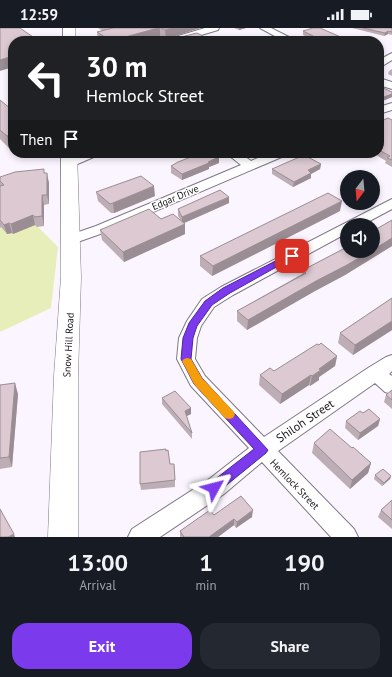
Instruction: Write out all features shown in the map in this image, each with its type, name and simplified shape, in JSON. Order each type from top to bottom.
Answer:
[{"type":"main road","name":"Snow Hill Road","points":[[63,537],[66,376],[71,277],[69,240],[69,158]]},
{"type":"street","points":[[187,36],[215,28]]},
{"type":"street","points":[[264,28],[282,36],[292,31]]},
{"type":"street","points":[[239,158],[250,166]]},
{"type":"street","name":"Edgar Drive","points":[[69,240],[101,229],[268,158]]},
{"type":"street","points":[[364,218],[392,203]]},
{"type":"street","name":"Hemlock Street","points":[[340,231],[227,291],[208,303],[193,325],[188,338],[186,359],[198,381],[346,537]]},
{"type":"street","points":[[384,368],[392,386]]},
{"type":"street","name":"Shiloh Street","points":[[140,537],[216,487],[262,450],[384,368]]},
{"type":"green space","points":[[0,189],[58,247],[51,308],[0,332]]},
{"type":"building","points":[[0,28],[20,28],[32,36],[8,36],[8,58],[0,60]]},
{"type":"building","points":[[113,28],[158,28],[129,36],[103,36],[97,32]]},
{"type":"building","points":[[161,28],[172,28],[165,30]]},
{"type":"building","points":[[313,28],[320,28],[338,36],[313,36],[303,31]]},
{"type":"building","points":[[363,28],[392,28],[392,32],[388,31],[385,33]]},
{"type":"building","points":[[197,33],[203,36],[185,36]]},
{"type":"building","points":[[384,88],[392,92],[392,94],[384,97]]},
{"type":"building","points":[[0,100],[8,107],[8,136],[0,130]]},
{"type":"building","points":[[388,118],[392,120],[392,160],[387,158],[390,156],[384,153],[384,120]]},
{"type":"building","points":[[188,158],[217,158],[208,162],[209,163],[182,174],[171,166]]},
{"type":"building","points":[[297,158],[310,158],[321,164],[308,170],[311,173],[294,182],[272,169]]},
{"type":"building","points":[[44,169],[44,173],[47,173],[47,195],[42,195],[42,216],[35,217],[33,215],[11,224],[9,223],[4,225],[0,220],[0,186],[4,185],[0,181],[0,177],[15,172]]},
{"type":"building","points":[[141,176],[154,186],[110,204],[96,192]]},
{"type":"building","points":[[220,190],[229,197],[182,217],[178,209]]},
{"type":"building","points":[[328,193],[340,200],[340,202],[213,266],[200,256]]},
{"type":"building","points":[[149,209],[161,219],[173,214],[185,224],[123,252],[100,230]]},
{"type":"building","points":[[392,220],[392,238],[380,246],[380,227]]},
{"type":"building","points":[[340,251],[340,258],[359,258],[248,320],[237,311],[306,273],[303,270]]},
{"type":"building","points":[[392,298],[392,321],[355,345],[340,333]]},
{"type":"building","points":[[321,343],[337,356],[319,369],[321,370],[282,394],[260,375],[270,368],[274,371]]},
{"type":"building","points":[[15,383],[9,457],[0,458],[0,385]]},
{"type":"building","points":[[392,390],[392,400],[386,395]]},
{"type":"building","points":[[175,391],[191,408],[185,411],[192,433],[162,398]]},
{"type":"building","points":[[369,409],[380,419],[360,433],[346,421],[360,411],[363,413]]},
{"type":"building","points":[[330,429],[371,463],[352,480],[314,443]]},
{"type":"building","points":[[166,449],[166,451],[168,450],[170,464],[174,464],[175,480],[140,484],[140,452]]},
{"type":"building","points":[[383,469],[391,476],[384,483],[375,475]]},
{"type":"building","points":[[241,496],[253,510],[237,522],[234,519],[209,537],[184,537],[180,531],[210,510],[214,515]]},
{"type":"building","points":[[392,500],[392,520],[381,510]]},
{"type":"building","points":[[0,509],[14,534],[8,537],[0,537]]},
{"type":"slow traffic","points":[[187,361],[198,381],[229,414]]},
{"type":"route","points":[[214,488],[262,450],[198,381],[186,359],[188,338],[193,325],[208,303],[292,256]]}]
